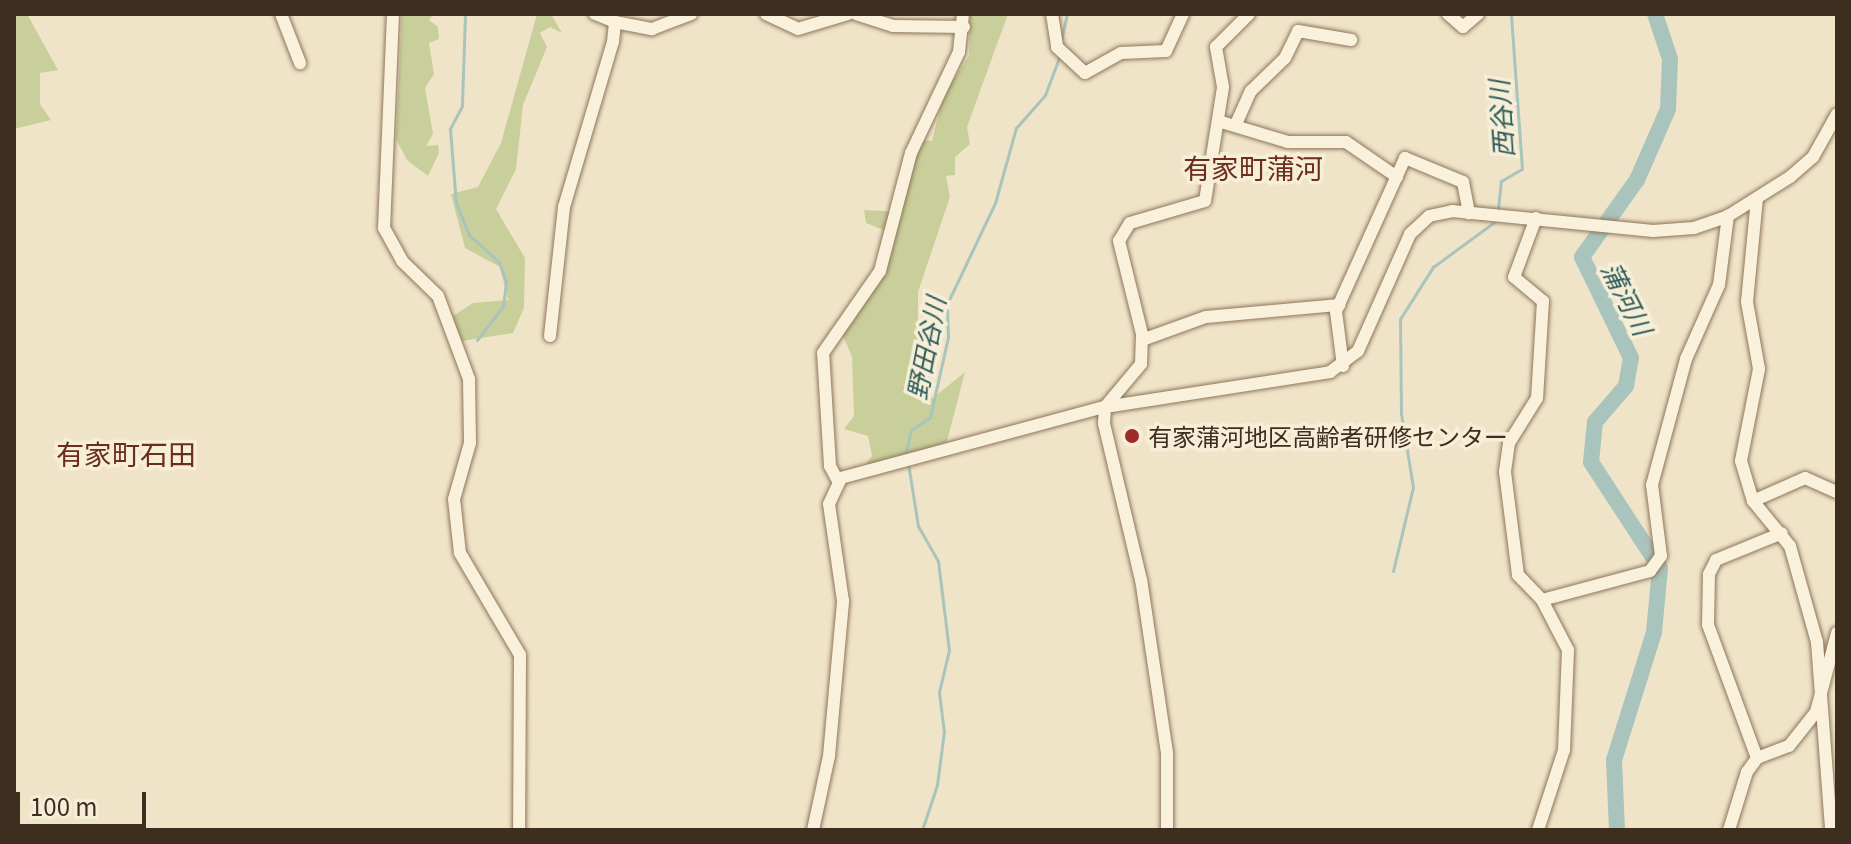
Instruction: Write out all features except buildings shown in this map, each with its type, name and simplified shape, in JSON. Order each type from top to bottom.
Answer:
[{"type":"street","points":[[281,14],[300,63]]},
{"type":"street","points":[[393,14],[384,228],[402,261],[438,296],[469,379],[470,443],[455,513],[464,566],[520,655],[519,830]]},
{"type":"street","points":[[595,14],[615,22],[652,29],[691,14]]},
{"type":"street","points":[[766,14],[798,29],[848,14]]},
{"type":"street","points":[[838,481],[830,466],[823,353],[880,271],[911,153],[963,21],[893,26],[856,14]]},
{"type":"street","points":[[1052,14],[1061,52],[1091,73],[1121,53],[1162,54],[1183,14]]},
{"type":"street","points":[[1167,830],[1167,753],[1130,511],[1107,439],[1105,407],[1138,372],[1142,340],[1120,232],[1205,201],[1223,87],[1216,47],[1249,14]]},
{"type":"street","points":[[1448,14],[1463,27],[1478,14]]},
{"type":"street","points":[[550,336],[564,207],[615,22]]},
{"type":"street","points":[[1236,124],[1251,91],[1285,58],[1298,31],[1351,40]]},
{"type":"street","points":[[813,830],[829,756],[843,601],[829,504],[838,481],[851,474],[1105,407],[1343,366],[1358,351],[1410,234],[1439,213],[1536,218],[1674,232],[1728,216],[1757,198],[1813,157],[1837,114]]},
{"type":"street","points":[[1218,121],[1288,142],[1346,142],[1397,177]]},
{"type":"street","points":[[1343,366],[1339,305],[1405,158],[1456,177],[1467,187],[1469,213]]},
{"type":"street","points":[[1757,198],[1747,302],[1759,369],[1741,461],[1753,501],[1782,533],[1797,564],[1825,694],[1831,830]]},
{"type":"street","points":[[1542,600],[1658,562],[1652,485],[1686,359],[1719,285],[1728,216]]},
{"type":"street","points":[[1536,218],[1514,277],[1543,301],[1537,398],[1509,443],[1505,472],[1518,575],[1542,600],[1566,641],[1568,664],[1560,775],[1538,830]]},
{"type":"street","points":[[1142,340],[1206,317],[1339,305]]},
{"type":"street","points":[[1753,501],[1805,478],[1837,492]]},
{"type":"street","points":[[1757,758],[1708,625],[1709,574],[1716,560],[1782,533]]},
{"type":"street","points":[[1729,830],[1734,798],[1757,758],[1789,746],[1825,694],[1837,633]]},
{"type":"green space","points":[[14,14],[27,14],[58,70],[40,73],[40,104],[51,120],[14,129]]},
{"type":"green space","points":[[402,14],[434,14],[429,20],[438,27],[439,39],[429,43],[434,74],[425,88],[433,134],[426,146],[438,145],[439,153],[428,176],[407,160],[396,139]]},
{"type":"green space","points":[[537,14],[551,14],[562,33],[550,27],[540,33],[547,47],[523,105],[516,169],[496,209],[525,258],[524,308],[513,333],[462,341],[453,316],[473,303],[508,300],[500,267],[465,248],[451,194],[478,187],[501,143]]},
{"type":"green space","points":[[970,14],[1008,14],[967,127],[970,144],[955,157],[955,175],[946,176],[950,197],[918,292],[918,349],[935,355],[927,387],[902,384],[933,398],[965,372],[946,445],[865,465],[872,456],[868,436],[844,429],[854,416],[852,357],[839,326],[883,271],[896,235],[866,223],[864,210],[901,212],[920,140],[932,141],[944,94],[969,56]]},
{"type":"waterway","points":[[465,14],[462,106],[450,129],[456,203],[469,235],[499,262],[506,282],[503,306],[477,340]]},
{"type":"waterway","name":"野田谷川","points":[[1061,40],[1067,14]]},
{"type":"waterway","name":"西谷川","points":[[1498,209],[1501,181],[1522,169],[1511,14]]},
{"type":"waterway","name":"蒲河川","points":[[1617,830],[1614,760],[1654,632],[1660,568],[1591,462],[1595,422],[1626,386],[1631,358],[1582,257],[1637,180],[1668,109],[1670,59],[1655,14]]},
{"type":"waterway","name":"野田谷川","points":[[905,456],[911,430],[930,417],[948,337],[947,304],[995,203],[1016,128],[1045,95],[1060,55]]},
{"type":"waterway","name":"西谷川","points":[[1393,571],[1413,487],[1401,414],[1400,319],[1433,267],[1497,220]]},
{"type":"waterway","name":"野田谷川","points":[[908,463],[918,526],[938,561],[949,650],[939,692],[944,731],[937,785],[922,830]]},
{"type":"place","name":"有家蒲河地区高齢者研修センター","points":[[1132,436]]},
{"type":"district","name":"有家町蒲河","points":[[1253,167]]},
{"type":"district","name":"有家町石田","points":[[126,453]]}]
